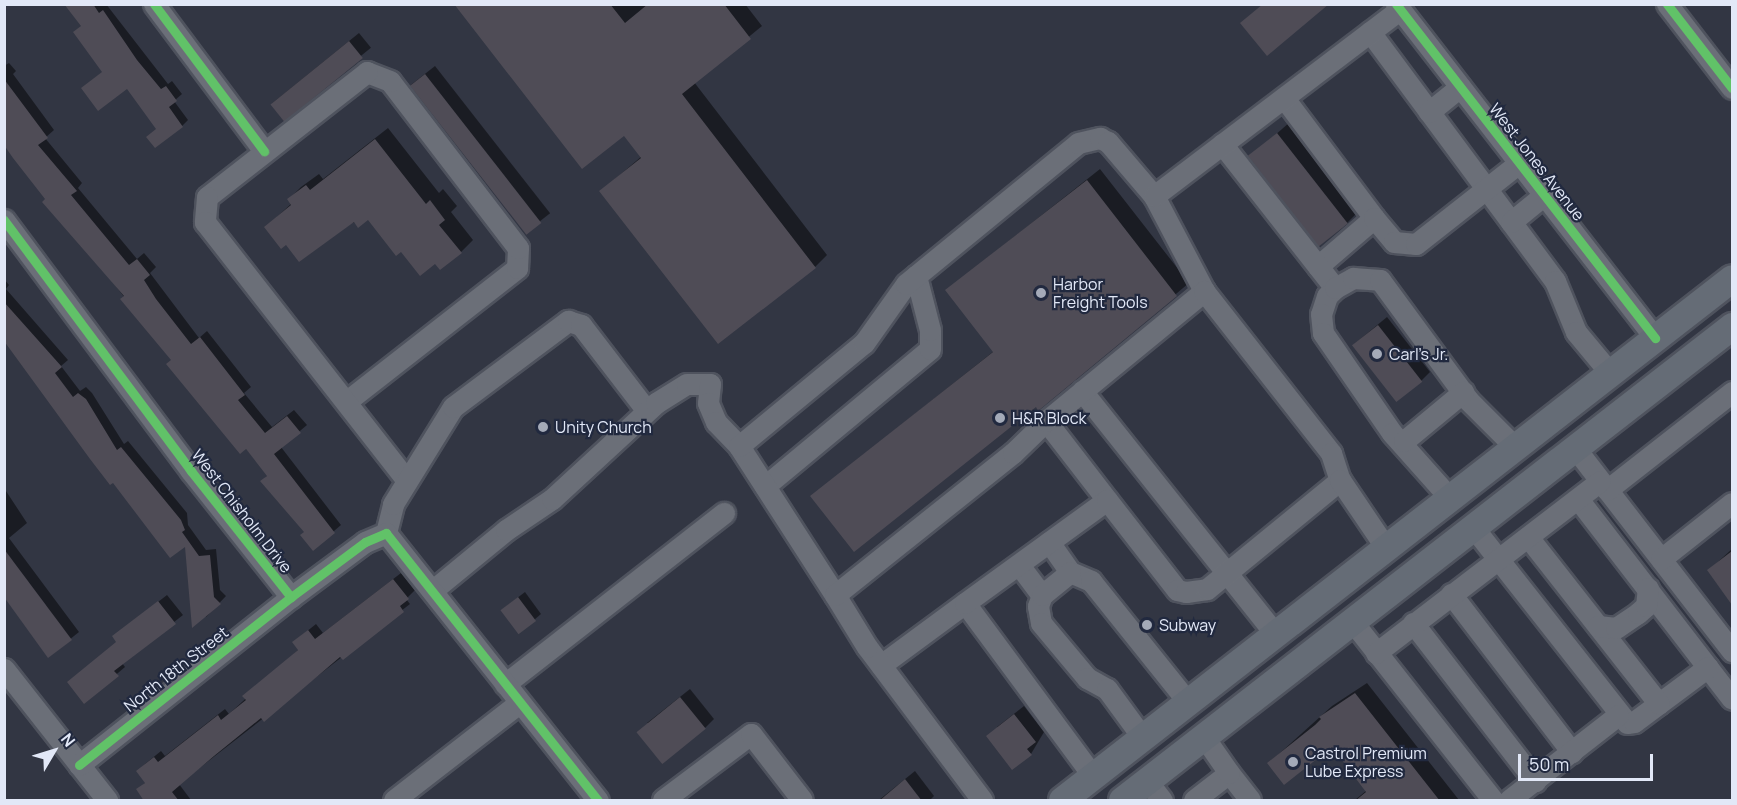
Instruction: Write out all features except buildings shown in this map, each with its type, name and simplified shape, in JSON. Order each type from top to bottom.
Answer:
[{"type":"main road","points":[[1062,801],[1732,278]]},
{"type":"main road","points":[[1122,801],[1154,791],[1204,736],[1729,328],[1702,302]]},
{"type":"main road","points":[[1450,498],[1473,527]]},
{"type":"street","points":[[154,4],[264,151]]},
{"type":"street","points":[[1667,4],[1732,88]]},
{"type":"street","points":[[1154,196],[1370,32],[1398,7]]},
{"type":"street","name":"West Jones Avenue","points":[[1398,7],[1655,338]]},
{"type":"street","points":[[1370,32],[1555,281],[1576,332],[1610,374]]},
{"type":"street","points":[[347,401],[517,268],[518,248],[390,81],[367,72],[207,197],[205,222],[347,401],[407,481]]},
{"type":"street","points":[[1430,112],[1460,87]]},
{"type":"street","points":[[1284,98],[1394,242],[1416,244],[1519,163]]},
{"type":"street","points":[[739,446],[864,343],[916,276],[1085,139],[1100,138],[1108,142],[1154,196],[1204,291],[1331,453],[1340,480],[1386,548]]},
{"type":"street","points":[[1222,144],[1335,288]]},
{"type":"street","points":[[1511,222],[1544,195]]},
{"type":"street","points":[[1318,266],[1374,218]]},
{"type":"street","name":"West Chisholm Drive","points":[[4,220],[191,471],[291,597],[365,542],[386,533]]},
{"type":"street","points":[[765,486],[930,349],[930,330],[916,276]]},
{"type":"street","points":[[1450,498],[1404,441],[1392,433],[1323,333],[1321,314],[1327,296],[1335,288],[1353,278],[1380,280],[1463,392],[1515,447]]},
{"type":"street","points":[[835,595],[1013,453],[1046,421],[1204,291]]},
{"type":"street","points":[[598,801],[386,533],[393,504],[453,407],[568,321],[581,325],[648,411]]},
{"type":"street","points":[[433,590],[506,530],[552,499],[648,411],[687,384],[710,384],[708,403],[716,422],[739,446],[881,665],[982,801]]},
{"type":"street","points":[[1082,391],[1275,634]]},
{"type":"street","points":[[1404,441],[1463,392]]},
{"type":"street","points":[[1376,653],[1450,594],[1578,499],[1604,485],[1732,392]]},
{"type":"street","points":[[1046,421],[1177,590],[1186,592],[1207,589],[1340,480]]},
{"type":"street","points":[[1575,448],[1732,651]]},
{"type":"street","points":[[1578,499],[1732,699]]},
{"type":"street","points":[[881,665],[1107,500]]},
{"type":"street","points":[[1661,559],[1732,503]]},
{"type":"street","points":[[505,684],[723,513]]},
{"type":"street","points":[[1473,527],[1499,557],[1618,715],[1627,723],[1634,722],[1708,667]]},
{"type":"street","points":[[1528,537],[1659,704]]},
{"type":"street","points":[[1049,542],[1070,572],[1090,581],[1188,702]]},
{"type":"street","points":[[1019,565],[1042,595]]},
{"type":"street","points":[[1070,572],[1042,595],[1038,606],[1041,623],[1087,678],[1107,689],[1143,738]]},
{"type":"street","points":[[1598,626],[1616,628],[1646,606],[1647,588]]},
{"type":"street","points":[[1450,594],[1572,752]]},
{"type":"street","name":"North 18th Street","points":[[79,765],[291,597]]},
{"type":"street","points":[[965,603],[1093,776]]},
{"type":"street","points":[[1615,646],[1663,608]]},
{"type":"street","points":[[1352,621],[1493,801]]},
{"type":"street","points":[[1413,623],[1535,780]]},
{"type":"street","points":[[4,669],[107,801]]},
{"type":"street","points":[[394,801],[519,703]]},
{"type":"street","points":[[1509,801],[1618,715]]},
{"type":"street","points":[[663,801],[751,734],[802,801]]},
{"type":"street","points":[[1204,736],[1250,801]]},
{"type":"street","points":[[1194,801],[1229,773]]},
{"type":"cycle path","points":[[154,4],[264,151]]},
{"type":"cycle path","points":[[1396,4],[1655,338]]},
{"type":"cycle path","points":[[1667,4],[1732,88]]},
{"type":"cycle path","points":[[4,220],[191,471],[291,597]]},
{"type":"cycle path","points":[[79,765],[291,597],[365,542],[386,533],[598,800]]},
{"type":"place","name":"Harbor Freight Tools","points":[[1041,293]]},
{"type":"place","name":"Carl's Jr.","points":[[1377,354]]},
{"type":"place","name":"H&R Block","points":[[1000,418]]},
{"type":"place","name":"Unity Church","points":[[543,427]]},
{"type":"place","name":"Subway","points":[[1147,625]]},
{"type":"place","name":"Castrol Premium Lube Express","points":[[1293,762]]}]
